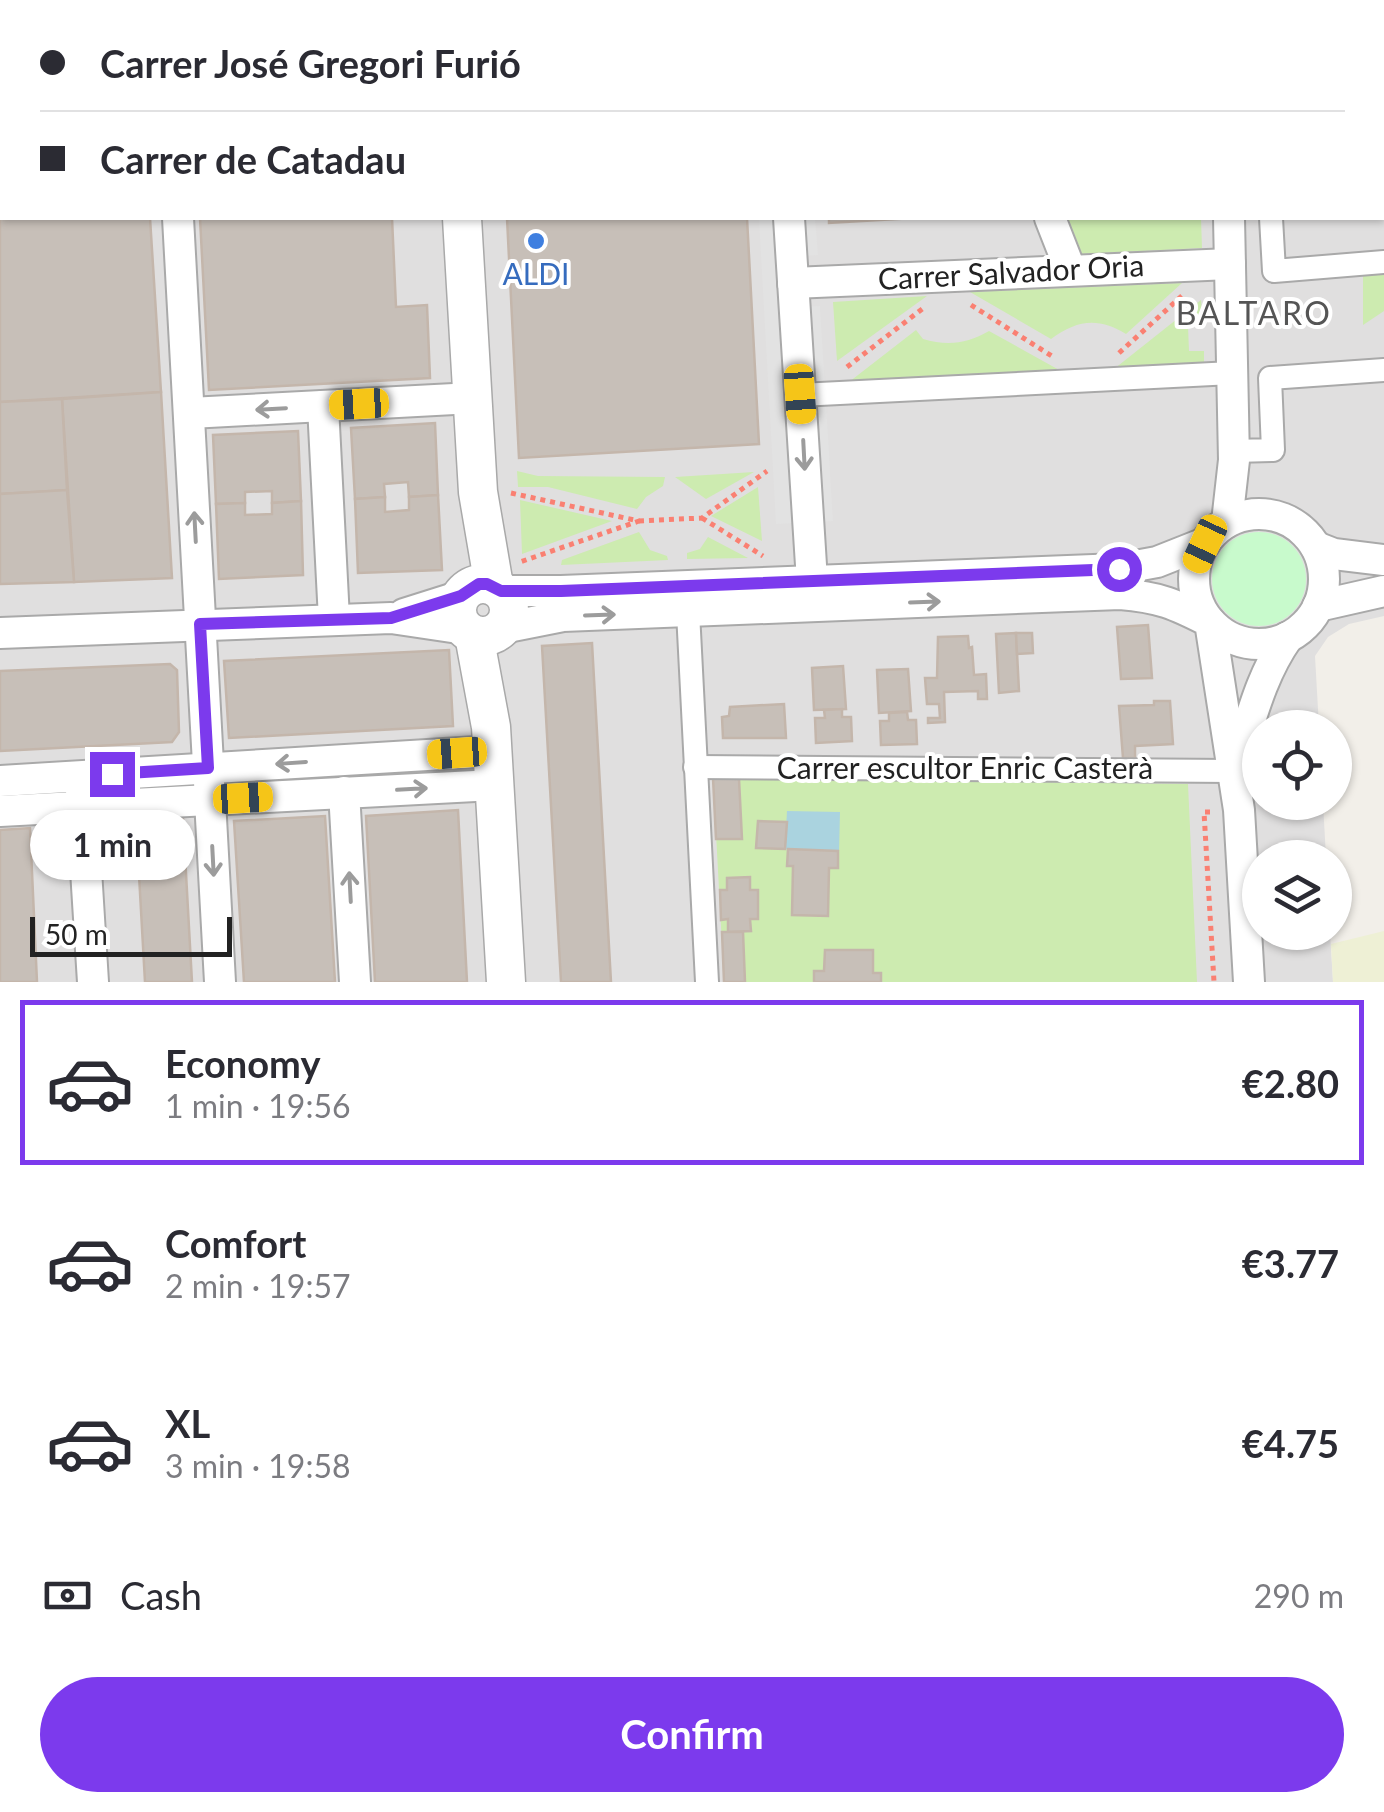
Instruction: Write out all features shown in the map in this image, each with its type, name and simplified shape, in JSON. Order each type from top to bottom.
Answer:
[{"type":"street","points":[[178,220],[220,982]]},
{"type":"street","points":[[462,220],[473,398],[495,492],[487,605],[506,982]]},
{"type":"street","points":[[789,220],[812,581]]},
{"type":"street","points":[[1051,220],[1070,269]]},
{"type":"street","points":[[1227,522],[1234,456],[1229,220]]},
{"type":"street","points":[[1272,220],[1274,271],[1384,262]]},
{"type":"street","name":"Carrer Salvador Oria","points":[[794,284],[1230,264]]},
{"type":"street","points":[[1234,456],[1273,450],[1270,378],[1384,370]]},
{"type":"street","points":[[800,394],[1232,373]]},
{"type":"street","points":[[190,412],[473,398]]},
{"type":"street","points":[[323,406],[334,618]]},
{"type":"street","points":[[1234,456],[1268,515]]},
{"type":"street","points":[[1248,982],[1234,771],[1225,737],[1210,622],[1199,604],[1194,584],[1196,562],[1205,544],[1227,522],[1247,515],[1268,515],[1296,525],[1316,546],[1334,554],[1384,560]]},
{"type":"street","points":[[0,633],[391,618],[487,605],[812,581],[1119,569],[1157,562],[1205,544]]},
{"type":"street","points":[[1234,771],[1256,699],[1274,658],[1318,606],[1324,576],[1316,546]]},
{"type":"street","points":[[1318,606],[1384,592]]},
{"type":"street","points":[[487,605],[563,616],[1120,594],[1156,597],[1246,643],[1268,644],[1288,638]]},
{"type":"street","points":[[688,612],[707,982]]},
{"type":"street","points":[[0,812],[82,791],[208,768],[493,754]]},
{"type":"street","points":[[0,781],[210,800],[344,792],[493,754]]},
{"type":"street","name":"Carrer escultor Enric Casterà","points":[[695,766],[1234,771]]},
{"type":"street","points":[[82,791],[92,982]]},
{"type":"street","points":[[344,792],[355,982]]},
{"type":"path","points":[[963,299],[1090,380],[1198,282]]},
{"type":"path","points":[[832,392],[832,379],[932,300]]},
{"type":"path","points":[[495,492],[639,521],[702,518],[767,472]]},
{"type":"path","points":[[702,518],[771,560]]},
{"type":"path","points":[[487,605],[639,521]]},
{"type":"shaded area","points":[[0,220],[1384,220],[1384,616],[1349,624],[1328,637],[1315,656],[1318,710],[1242,710],[1242,820],[1324,820],[1325,840],[1242,840],[1242,950],[1331,950],[1333,982],[0,982]]},
{"type":"shaded area","points":[[759,220],[815,220],[818,255],[792,257],[795,307],[820,306],[833,521],[776,524]]},
{"type":"green space","points":[[1069,220],[1201,220],[1202,248],[1082,254]]},
{"type":"green space","points":[[1384,273],[1384,311],[1363,325],[1363,275]]},
{"type":"green space","points":[[1182,283],[1126,334],[1106,325],[1088,323],[1051,339],[970,292]]},
{"type":"green space","points":[[927,296],[837,361],[833,302]]},
{"type":"green space","points":[[1201,300],[1203,325],[1188,326],[1189,351],[1204,351],[1204,368],[1114,369]]},
{"type":"green space","points":[[916,330],[923,339],[940,343],[965,341],[989,331],[1061,371],[849,382]]},
{"type":"green space","points":[[517,471],[538,476],[665,477],[663,486],[646,497],[637,509],[548,487],[518,487]]},
{"type":"green space","points":[[754,472],[706,499],[675,477]]},
{"type":"green space","points":[[758,487],[762,541],[711,516]]},
{"type":"green space","points":[[520,500],[612,521],[522,554]]},
{"type":"green space","points":[[639,532],[650,550],[667,556],[668,560],[561,565],[562,560]]},
{"type":"green space","points":[[1259,532],[1277,535],[1292,546],[1303,561],[1303,597],[1292,612],[1277,623],[1259,626],[1241,623],[1226,612],[1215,597],[1212,579],[1215,561],[1226,546],[1241,535]]},
{"type":"green space","points":[[708,537],[748,558],[687,559],[687,553],[700,549]]},
{"type":"green space","points":[[713,778],[1188,784],[1197,982],[724,982]]},
{"type":"green space","points":[[1384,931],[1384,982],[1333,982],[1331,950],[1352,950],[1352,939]]},
{"type":"water","points":[[787,811],[840,812],[839,852],[785,849]]},
{"type":"building","points":[[0,220],[150,220],[161,392],[0,402]]},
{"type":"building","points":[[200,220],[392,220],[396,307],[427,305],[430,378],[209,390]]},
{"type":"building","points":[[507,220],[747,220],[759,444],[519,458]]},
{"type":"building","points":[[829,220],[881,220],[829,223]]},
{"type":"building","points":[[161,392],[172,578],[74,582],[62,399]]},
{"type":"building","points":[[62,399],[67,490],[0,494],[0,402]]},
{"type":"building","points":[[435,423],[438,495],[409,497],[408,482],[384,484],[385,497],[355,499],[351,428]]},
{"type":"building","points":[[298,431],[301,501],[272,503],[272,491],[245,492],[245,503],[216,504],[213,435]]},
{"type":"building","points":[[67,490],[74,582],[0,584],[0,494]]},
{"type":"building","points":[[438,495],[442,570],[358,573],[355,499],[385,497],[385,512],[409,510],[409,497]]},
{"type":"building","points":[[301,501],[303,575],[219,579],[216,504],[245,503],[245,515],[272,514],[272,503]]},
{"type":"building","points":[[1148,625],[1152,678],[1121,679],[1117,627]]},
{"type":"building","points":[[1016,633],[1019,691],[999,693],[996,634]]},
{"type":"building","points":[[1016,633],[1032,633],[1033,653],[1017,654]]},
{"type":"building","points":[[968,636],[974,675],[986,674],[987,699],[978,699],[978,691],[944,692],[945,722],[928,723],[928,718],[940,718],[939,704],[927,704],[925,678],[937,678],[938,637]]},
{"type":"building","points":[[592,643],[611,982],[561,982],[542,646]]},
{"type":"building","points":[[449,650],[453,726],[229,738],[224,661]]},
{"type":"building","points":[[170,664],[177,670],[179,732],[172,742],[0,751],[0,671]]},
{"type":"building","points":[[843,666],[846,709],[814,710],[812,668]]},
{"type":"building","points":[[908,669],[911,711],[879,713],[877,670]]},
{"type":"building","points":[[1154,701],[1170,701],[1173,744],[1135,746],[1135,758],[1123,758],[1119,706],[1154,705]]},
{"type":"building","points":[[784,704],[786,738],[723,738],[722,717],[729,716],[730,707]]},
{"type":"building","points":[[842,709],[842,717],[851,717],[852,741],[816,743],[815,718],[825,718],[824,710]]},
{"type":"building","points":[[907,712],[908,720],[916,720],[917,744],[881,745],[880,721],[889,721],[889,713]]},
{"type":"building","points":[[713,778],[739,779],[742,839],[716,839]]},
{"type":"building","points":[[458,810],[467,982],[375,982],[366,816]]},
{"type":"building","points":[[325,816],[335,982],[244,982],[234,821]]},
{"type":"building","points":[[183,819],[192,982],[145,982],[136,821]]},
{"type":"building","points":[[758,821],[787,822],[785,849],[756,848]]},
{"type":"building","points":[[30,828],[37,982],[0,982],[0,830]]},
{"type":"building","points":[[788,849],[838,851],[838,868],[829,868],[828,916],[792,915],[793,866],[787,866]]},
{"type":"building","points":[[750,877],[750,890],[758,890],[758,919],[750,919],[751,931],[728,932],[728,919],[721,920],[720,890],[727,890],[727,878]]},
{"type":"building","points":[[722,932],[743,932],[745,982],[724,982]]},
{"type":"building","points":[[825,950],[873,950],[873,973],[881,973],[881,982],[814,982],[814,971],[824,971]]},
{"type":"place","name":"ALDI","points":[[536,241]]},
{"type":"district","name":"BALTARO","points":[[1254,314]]},
{"type":"route","points":[[112,774],[208,768],[200,624],[391,618],[461,596],[472,586],[487,584],[501,591],[561,591],[1119,569]]}]
